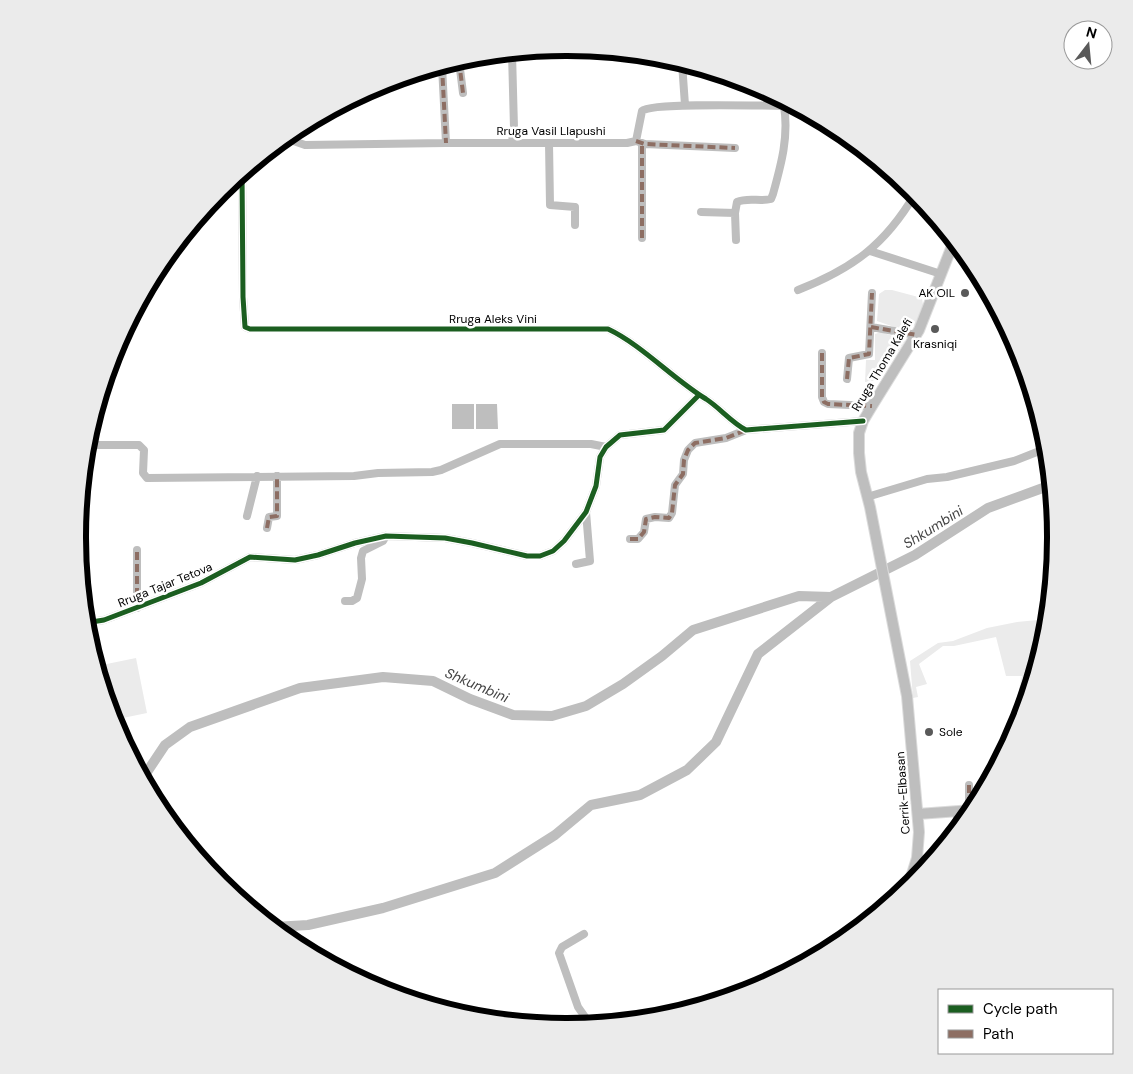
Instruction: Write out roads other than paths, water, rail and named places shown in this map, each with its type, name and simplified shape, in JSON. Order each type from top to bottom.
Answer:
[{"type":"main road","name":"Rruga Thoma Kalefi","points":[[868,502],[861,472],[859,433],[863,421],[917,334],[951,249]]},
{"type":"main road","name":"Cerrik-Elbasan","points":[[868,502],[907,696],[919,832],[917,858],[914,869]]},
{"type":"main road","points":[[918,814],[961,811]]},
{"type":"street","points":[[512,59],[512,142]]},
{"type":"street","points":[[460,68],[463,93]]},
{"type":"street","points":[[683,71],[685,105]]},
{"type":"street","points":[[442,73],[446,143]]},
{"type":"street","points":[[642,238],[639,142],[640,116],[645,108],[685,105],[779,106]]},
{"type":"street","points":[[736,240],[735,213],[737,202],[742,200],[767,200],[771,199],[773,194],[783,162],[785,139],[784,109]]},
{"type":"street","name":"Rruga Vasil Llapushi","points":[[294,141],[305,145],[639,142],[736,148]]},
{"type":"street","points":[[549,143],[550,205],[575,207],[576,225]]},
{"type":"street","name":"Rruga Aleks Vini","points":[[242,183],[243,306],[245,327],[250,329],[608,329],[629,341],[687,385],[698,396],[706,399],[746,430]]},
{"type":"street","points":[[798,290],[838,272],[870,251],[895,225],[911,202]]},
{"type":"street","points":[[701,212],[735,213]]},
{"type":"street","points":[[870,251],[942,274]]},
{"type":"street","points":[[848,379],[849,358],[869,354],[872,293]]},
{"type":"street","points":[[871,327],[917,334]]},
{"type":"street","points":[[822,353],[824,402],[828,404],[872,406]]},
{"type":"street","points":[[95,445],[139,445],[144,450],[143,474],[147,478],[354,476],[378,473],[437,472],[500,444],[591,444],[606,448],[620,435],[664,430],[698,396]]},
{"type":"street","points":[[630,539],[638,539],[644,532],[646,520],[655,517],[669,518],[672,513],[675,485],[683,474],[684,460],[688,450],[695,443],[726,438],[746,430],[863,421]]},
{"type":"street","name":"Rruga Tajar Tetova","points":[[94,622],[104,620],[201,583],[250,557],[294,560],[386,536],[445,538],[472,542],[527,556],[540,556],[552,551],[564,541],[586,512],[596,486],[600,457],[606,448]]},
{"type":"street","points":[[868,502],[927,479],[947,477],[1014,461],[1039,451]]},
{"type":"street","points":[[247,516],[257,476]]},
{"type":"street","points":[[268,528],[269,517],[277,516],[277,476]]},
{"type":"street","points":[[576,564],[590,561],[586,512]]},
{"type":"street","points":[[345,601],[352,601],[357,598],[362,579],[361,558],[363,551],[383,541],[386,536]]},
{"type":"street","points":[[137,550],[137,608]]},
{"type":"street","points":[[969,785],[970,798]]},
{"type":"street","points":[[956,811],[957,817]]},
{"type":"street","points":[[584,934],[562,947],[559,953],[578,1007],[585,1017]]},
{"type":"waterway","name":"Shkumbini","points":[[285,926],[308,925],[383,908],[495,873],[555,835],[591,805],[640,795],[687,770],[716,742],[758,654],[831,597],[915,555],[988,508],[1044,487]]},
{"type":"waterway","name":"Shkumbini","points":[[147,772],[165,745],[190,727],[300,688],[383,677],[433,681],[470,699],[513,715],[552,716],[586,706],[623,684],[662,656],[693,630],[799,596],[831,597]]},
{"type":"place","name":"AK OIL","points":[[965,293]]},
{"type":"place","name":"Krasniqi","points":[[935,329]]},
{"type":"place","name":"Sole","points":[[929,732]]}]
